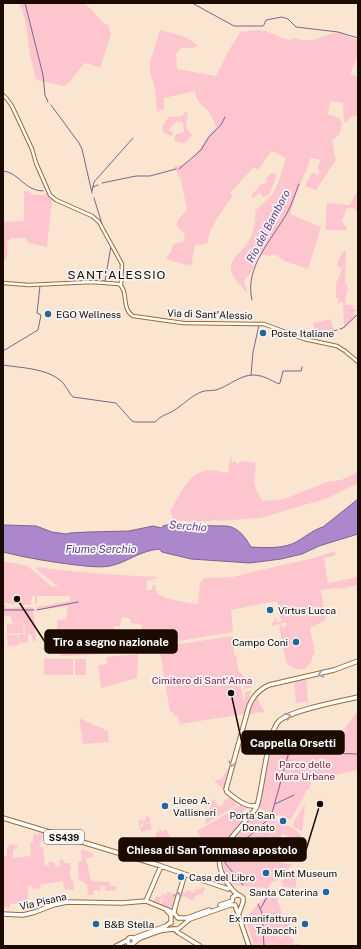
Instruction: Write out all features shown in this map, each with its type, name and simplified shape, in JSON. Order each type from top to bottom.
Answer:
[{"type":"main road","points":[[256,807],[248,805],[227,792],[226,785],[249,706],[259,691],[269,684],[330,672],[358,661]]},
{"type":"main road","points":[[249,946],[220,865],[220,857],[229,842],[256,807],[274,729],[278,722],[286,716],[358,697]]},
{"type":"main road","points":[[248,805],[252,810],[250,815]]},
{"type":"main road","name":"SS439","points":[[3,818],[161,866]]},
{"type":"main road","points":[[200,946],[182,933],[182,922],[174,913],[146,901],[161,866],[228,889]]},
{"type":"main road","points":[[174,913],[184,877],[182,873]]},
{"type":"main road","points":[[184,877],[193,877]]},
{"type":"main road","points":[[218,885],[224,885],[226,882]]},
{"type":"main road","points":[[226,882],[231,890],[243,899],[238,914]]},
{"type":"main road","name":"Via Pisana","points":[[135,901],[148,894]]},
{"type":"main road","points":[[116,946],[128,942],[133,944],[135,940],[166,926],[174,918],[187,918],[232,900],[238,895]]},
{"type":"main road","name":"Via Pisana","points":[[3,914],[23,915],[64,903],[118,903],[146,901]]},
{"type":"main road","points":[[135,940],[173,928],[178,929],[190,919],[228,905],[242,905]]},
{"type":"main road","points":[[167,910],[171,915],[173,928],[180,934],[186,936]]},
{"type":"street","name":"Via di Sant'Alessio","points":[[3,95],[12,106],[32,149],[36,163],[50,195],[56,200],[92,216],[99,222],[122,264],[121,285],[123,288],[126,308],[129,313],[133,316],[182,323],[264,324],[306,339],[337,346],[358,362]]},
{"type":"street","points":[[3,283],[45,285],[102,282],[121,285]]},
{"type":"green space","points":[[19,3],[81,3],[88,6],[108,25],[111,34],[100,68],[84,63],[69,83],[64,86],[36,80],[30,55],[25,19]]},
{"type":"green space","points":[[160,30],[186,37],[198,46],[192,48],[181,48],[176,53],[177,69],[216,76],[240,32],[258,30],[265,31],[291,41],[292,38],[313,40],[334,33],[339,33],[358,40],[358,55],[350,74],[358,77],[358,115],[351,117],[344,122],[343,103],[330,101],[328,114],[339,118],[342,123],[340,133],[332,141],[336,160],[316,190],[305,186],[312,173],[318,175],[320,170],[317,169],[321,160],[311,158],[290,214],[321,227],[308,269],[284,261],[275,254],[269,256],[260,254],[251,272],[244,281],[246,292],[232,274],[231,265],[249,241],[252,233],[255,224],[255,211],[272,195],[286,159],[272,151],[258,170],[254,167],[230,193],[233,196],[213,225],[208,238],[208,243],[195,245],[191,266],[165,259],[171,252],[173,244],[183,242],[185,235],[177,226],[177,221],[187,210],[181,180],[174,166],[185,164],[189,161],[216,127],[209,112],[198,101],[195,91],[164,98],[164,109],[157,112],[155,88],[150,72],[150,62]]},
{"type":"green space","points":[[185,112],[188,113],[186,128],[192,135],[185,143],[180,143],[174,140],[176,134],[184,132],[183,123],[177,121],[168,130],[174,133],[171,136],[164,133],[163,126],[169,117],[182,116]]},
{"type":"green space","points":[[271,173],[276,174],[277,176],[269,194],[264,197],[259,193],[253,198],[251,196],[261,184],[264,184],[267,181],[266,179]]},
{"type":"green space","points":[[24,191],[28,191],[35,195],[48,194],[52,199],[47,247],[28,243],[26,238],[11,238],[7,242],[7,259],[3,259],[3,222],[24,221]]},
{"type":"green space","points":[[358,192],[356,202],[358,205],[358,214],[355,209],[346,209],[342,222],[346,226],[347,230],[325,230],[327,203],[350,205],[354,196]]},
{"type":"green space","points":[[344,251],[346,251],[345,282],[348,288],[345,301],[346,305],[353,305],[353,309],[357,309],[354,315],[357,315],[344,329],[343,303],[342,301],[337,303],[339,299],[336,297],[336,283],[342,268],[338,267],[337,264]]},
{"type":"green space","points":[[330,319],[334,330],[316,335],[313,323]]},
{"type":"green space","points":[[230,457],[232,463],[236,461],[237,464],[242,461],[256,463],[254,484],[262,501],[284,499],[327,482],[341,480],[358,472],[358,483],[328,498],[260,518],[218,521],[216,519],[201,522],[173,520],[171,510],[182,490],[192,478],[204,471],[212,470],[228,473]]},
{"type":"green space","name":"Cimitero di Sant'Anna","points":[[335,551],[336,555],[324,558],[328,583],[358,577],[358,585],[339,589],[321,590],[326,620],[310,628],[315,654],[305,669],[299,670],[290,666],[286,662],[279,625],[282,625],[283,628],[287,624],[286,622],[272,626],[271,623],[275,622],[274,618],[276,618],[277,622],[281,621],[277,601],[231,610],[233,632],[179,641],[178,633],[161,635],[162,645],[159,645],[160,647],[233,636],[234,655],[236,655],[238,670],[252,687],[244,689],[242,681],[240,681],[243,702],[245,701],[245,692],[251,690],[245,714],[180,724],[178,715],[174,716],[173,712],[170,712],[160,652],[136,652],[142,625],[130,623],[131,619],[122,617],[120,627],[114,626],[106,654],[61,656],[60,631],[57,631],[57,620],[66,619],[68,606],[37,610],[36,607],[70,601],[70,596],[37,596],[37,604],[35,603],[35,596],[32,596],[31,605],[3,603],[3,561],[28,566],[51,586],[59,587],[36,568],[113,575],[158,577],[147,581],[146,590],[152,590],[152,585],[155,585],[157,593],[165,598],[198,604],[200,583],[204,578],[233,577],[314,558]]},
{"type":"green space","points":[[3,605],[6,605],[6,608],[33,607],[36,641],[33,641],[30,634],[28,635],[28,642],[19,643],[19,634],[25,634],[24,623],[12,623],[10,611],[10,616],[3,617]]},
{"type":"green space","points":[[23,623],[24,633],[7,634],[7,624]]},
{"type":"green space","points":[[7,635],[18,635],[19,645],[8,646]]},
{"type":"green space","points":[[138,654],[137,678],[101,688],[98,665],[107,664],[106,657]]},
{"type":"green space","points":[[44,659],[73,659],[73,675],[44,675]]},
{"type":"green space","points":[[75,659],[86,659],[86,675],[75,675]]},
{"type":"green space","points":[[306,680],[308,707],[306,701],[296,704],[294,681]]},
{"type":"green space","points":[[256,696],[265,713],[262,712],[247,715],[251,704]]},
{"type":"green space","name":"Parco delle Mura Urbane","points":[[358,711],[358,770],[312,780],[309,789],[305,791],[306,793],[291,819],[279,815],[277,816],[257,807],[263,788],[274,735],[339,736]]},
{"type":"green space","points":[[79,718],[108,731],[109,742],[83,744]]},
{"type":"green space","points":[[231,764],[225,790],[214,781],[221,779]]},
{"type":"green space","points":[[231,797],[237,805],[205,824],[213,798],[219,807],[224,804],[223,802]]},
{"type":"green space","points":[[241,803],[246,806],[246,809],[243,811],[245,817],[219,855],[216,855],[197,831],[228,813],[232,817],[235,815],[233,809]]},
{"type":"green space","points":[[304,805],[305,806],[302,832],[292,825]]},
{"type":"green space","points":[[255,811],[276,818],[277,822],[261,850],[258,850],[261,851],[278,822],[285,825],[286,828],[269,855],[283,857],[282,863],[292,865],[269,886],[271,891],[275,892],[285,923],[288,923],[289,921],[292,936],[290,939],[294,938],[293,944],[296,945],[297,943],[304,946],[254,946],[247,924],[251,924],[258,928],[271,929],[284,940],[273,929],[259,927],[249,922],[246,923],[245,918],[267,895],[274,913],[265,888],[229,884],[224,869],[223,861],[225,853]]},
{"type":"green space","points":[[146,816],[149,817],[150,822],[141,824],[140,827],[143,827],[143,824],[150,823],[152,829],[141,832],[138,820],[146,820]]},
{"type":"green space","points":[[288,825],[300,834],[302,844],[299,846],[299,838],[298,845],[288,850],[290,853],[294,849],[296,853],[294,860],[287,861],[285,852],[290,837],[283,834]]},
{"type":"green space","points":[[160,829],[162,831],[166,829],[171,839],[158,842],[155,833],[159,832]]},
{"type":"green space","points":[[39,832],[44,834],[39,846],[43,848],[45,866],[49,866],[48,862],[54,862],[56,867],[60,867],[59,860],[63,860],[64,863],[70,863],[71,870],[69,870],[71,880],[73,880],[74,890],[64,889],[63,881],[40,885],[41,888],[32,889],[32,886],[28,886],[28,900],[21,901],[21,904],[9,904],[10,907],[3,908],[3,856],[7,856],[7,847],[9,847],[9,844],[17,845],[17,849],[13,849],[13,858],[31,856],[30,843],[33,843],[33,834],[38,835]]},
{"type":"green space","points":[[81,849],[93,853],[93,857],[86,858],[91,881],[110,882],[110,885],[117,887],[116,890],[105,891],[105,886],[101,886],[100,892],[94,890],[93,895],[88,895],[87,884],[79,881],[78,862],[82,861]]},
{"type":"green space","points":[[296,869],[296,888],[283,887],[281,881]]},
{"type":"green space","points":[[202,887],[205,888],[202,895],[199,894],[194,897],[194,899],[191,900],[187,897],[185,901],[186,897],[181,896],[182,892],[185,893],[187,890],[195,893],[196,889],[199,890]]},
{"type":"green space","points":[[167,892],[176,894],[172,907],[168,908],[160,905],[163,899],[162,898],[159,904],[154,902],[156,896],[160,897],[163,894],[166,895]]},
{"type":"water","points":[[358,499],[358,534],[319,546],[302,554],[281,559],[250,563],[191,559],[162,552],[159,549],[145,552],[110,566],[97,567],[48,561],[3,552],[3,525],[36,526],[52,532],[66,534],[129,531],[153,526],[162,528],[166,525],[227,526],[235,529],[244,536],[251,547],[281,547],[293,544],[323,527]]},
{"type":"waterway","points":[[25,3],[43,75],[45,95],[48,102]]},
{"type":"waterway","points":[[192,3],[234,26],[263,26],[266,20],[282,17],[288,19],[296,27],[338,32],[358,38]]},
{"type":"waterway","points":[[51,105],[82,149],[92,193]]},
{"type":"waterway","points":[[179,169],[201,150],[209,137],[221,125],[225,117]]},
{"type":"waterway","points":[[92,191],[94,182],[133,138]]},
{"type":"waterway","points":[[102,183],[136,176],[150,176],[176,169]]},
{"type":"waterway","points":[[3,171],[9,172],[31,188],[43,191]]},
{"type":"waterway","name":"Rio del Bamboro","points":[[252,300],[252,276],[256,265],[261,254],[287,213],[299,184]]},
{"type":"waterway","points":[[93,187],[98,185]]},
{"type":"waterway","points":[[94,198],[102,224]]},
{"type":"waterway","points":[[74,282],[105,281],[111,246]]},
{"type":"waterway","points":[[3,351],[38,330],[41,315],[37,313],[40,286]]},
{"type":"waterway","points":[[340,329],[357,315]]},
{"type":"waterway","name":"Rio del Bamboro","points":[[251,375],[253,352],[259,325]]},
{"type":"waterway","points":[[313,338],[337,330]]},
{"type":"waterway","points":[[3,365],[33,369],[54,376],[64,384],[73,397],[116,403],[132,421],[135,422],[155,422],[162,416],[177,409],[197,394],[205,391],[216,390],[248,375],[260,376],[279,384],[283,371],[301,371],[302,367]]},
{"type":"waterway","points":[[37,610],[78,602]]},
{"type":"waterway","points":[[3,610],[34,610]]},
{"type":"waterway","points":[[272,813],[289,752],[358,754]]},
{"type":"waterway","points":[[275,804],[294,795]]},
{"type":"waterway","points":[[243,885],[226,864],[224,860],[225,857],[271,817]]},
{"type":"waterway","points":[[261,908],[267,897]]},
{"type":"waterway","points":[[258,904],[262,913],[264,946]]},
{"type":"place","name":"EGO Wellness","points":[[48,314]]},
{"type":"place","name":"Poste Italiane","points":[[263,333]]},
{"type":"place","name":"Tiro a segno nazionale","points":[[17,599]]},
{"type":"place","name":"Virtus Lucca","points":[[270,610]]},
{"type":"place","name":"Campo Coni","points":[[296,642]]},
{"type":"place","name":"Cappella Orsetti","points":[[231,693]]},
{"type":"place","name":"Chiesa di San Tommaso apostolo","points":[[320,804]]},
{"type":"place","name":"Liceo A. Vallisneri","points":[[165,806]]},
{"type":"place","name":"Porta San Donato","points":[[283,821]]},
{"type":"place","name":"Mint Museum","points":[[266,873]]},
{"type":"place","name":"Casa del Libro","points":[[181,877]]},
{"type":"place","name":"Santa Caterina","points":[[326,892]]},
{"type":"place","name":"B&B Stella","points":[[96,924]]},
{"type":"place","name":"Ex manifattura Tabacchi","points":[[305,924]]},
{"type":"district","name":"SANT'ALESSIO","points":[[117,275]]},
{"type":"water label","name":"Serchio","points":[[188,526]]},
{"type":"water label","name":"Fiume Serchio","points":[[101,549]]}]
